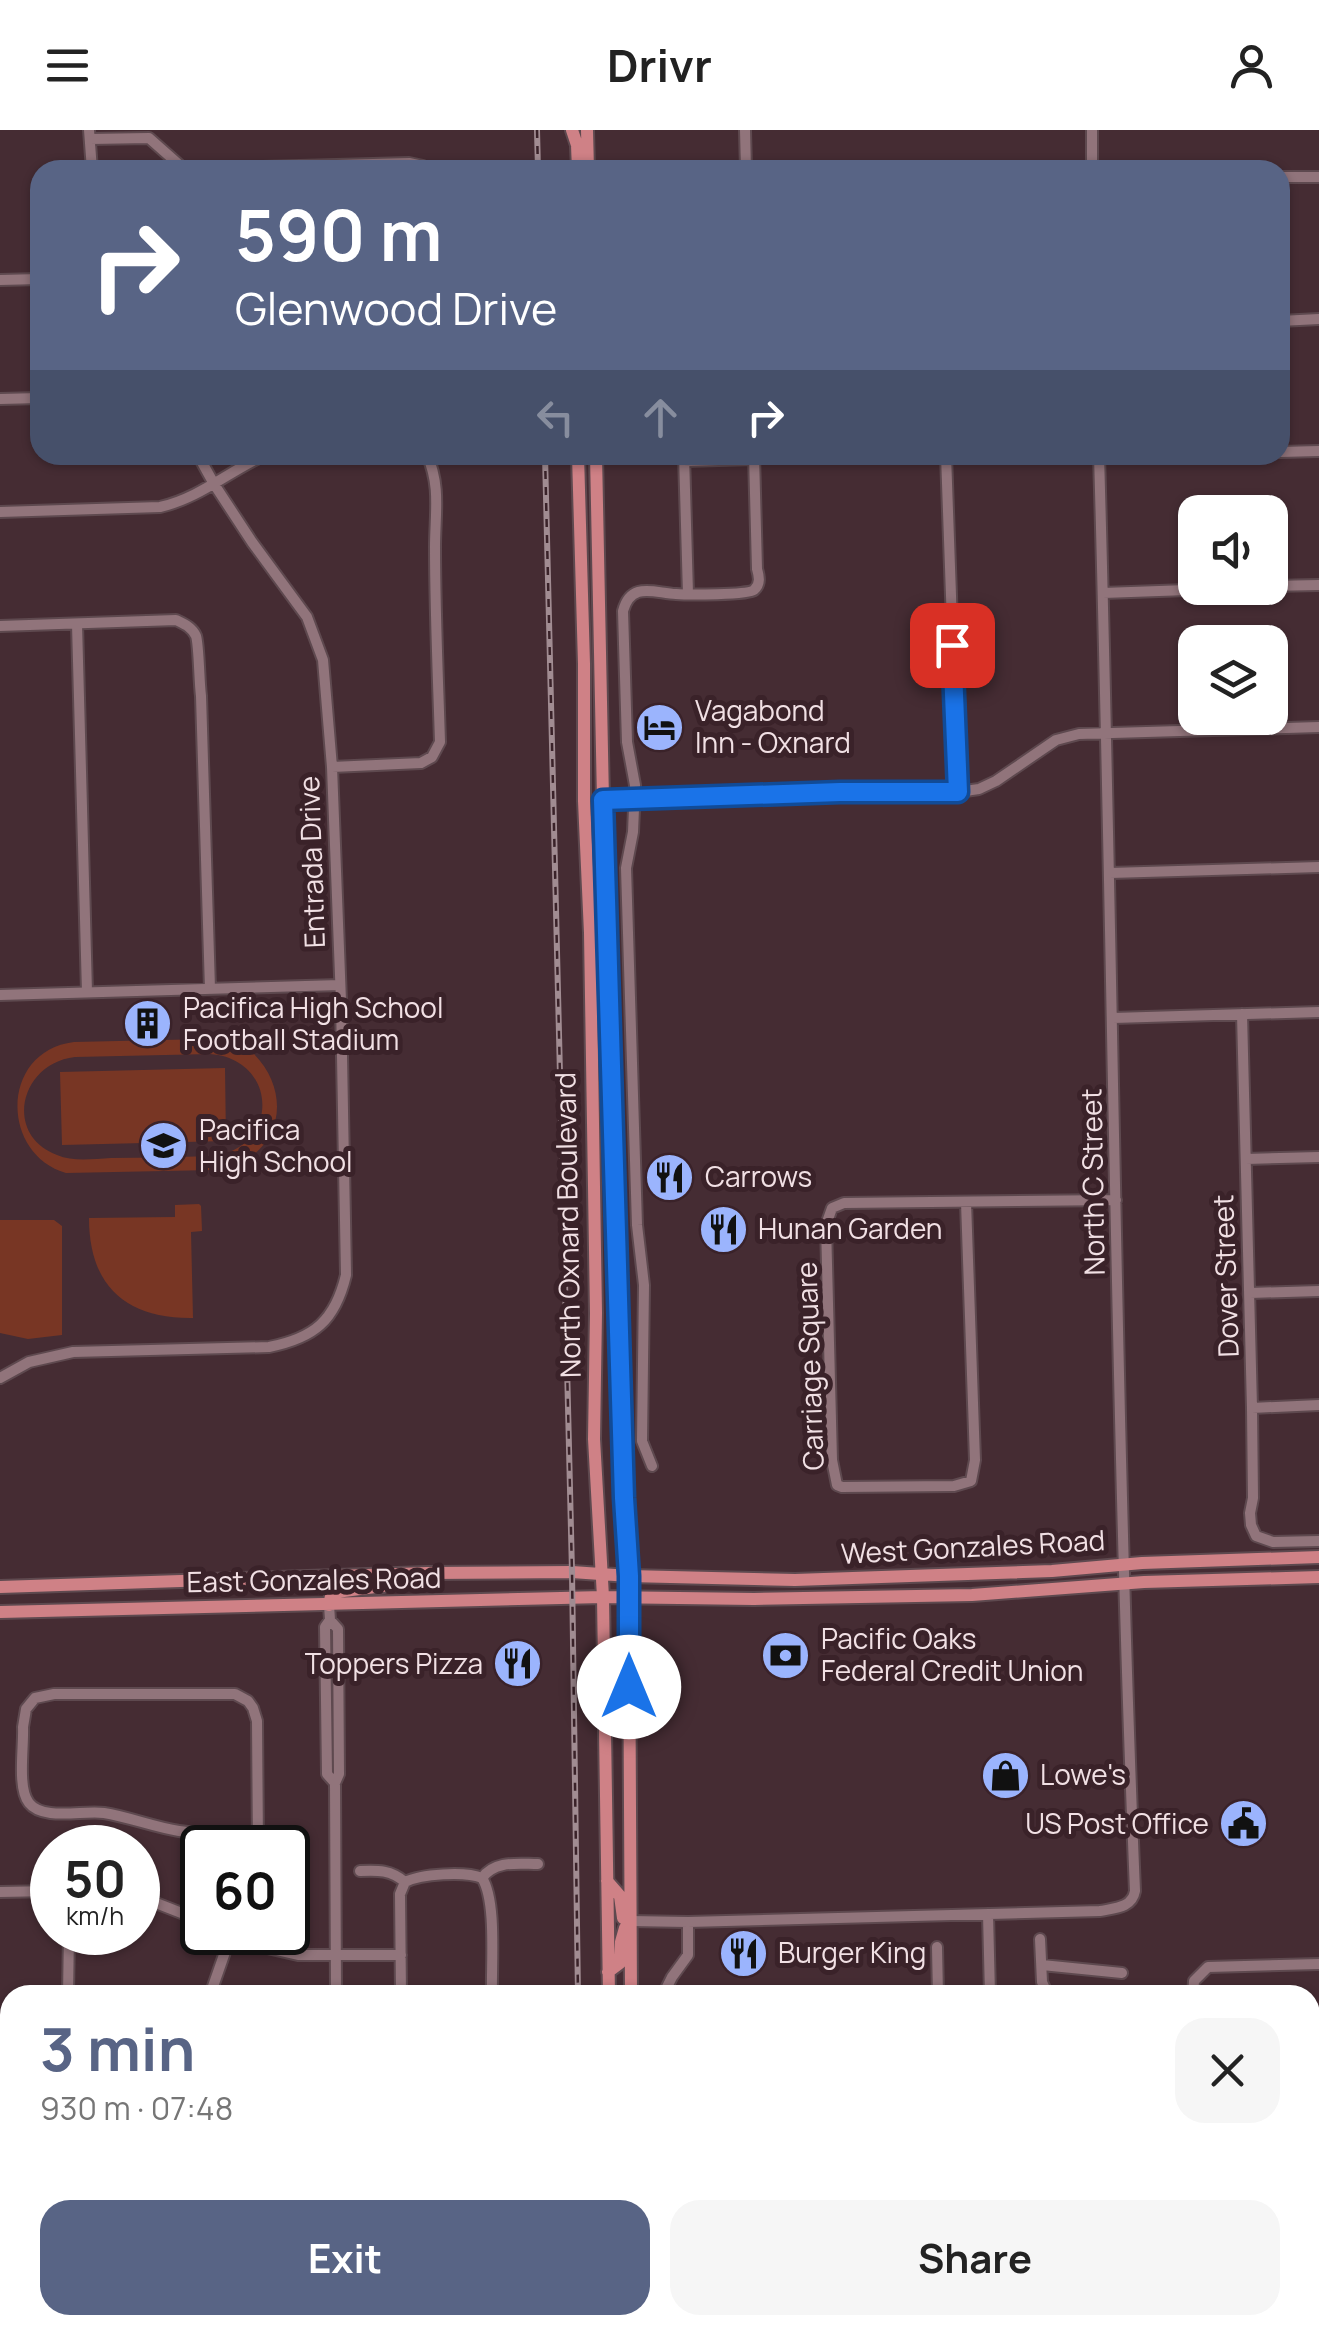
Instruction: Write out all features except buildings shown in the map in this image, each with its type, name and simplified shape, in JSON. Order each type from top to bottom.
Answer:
[{"type":"main road","points":[[569,160],[570,130]]},
{"type":"main road","points":[[570,130],[578,160]]},
{"type":"main road","points":[[587,130],[588,160]]},
{"type":"main road","name":"North Oxnard Boulevard","points":[[582,465],[595,1280],[594,1439],[603,1597],[609,1985]]},
{"type":"main road","name":"North Oxnard Boulevard","points":[[596,465],[603,800],[629,1576],[631,1985]]},
{"type":"main road","points":[[584,768],[595,778],[596,790],[603,800],[596,819],[597,851],[587,862]]},
{"type":"main road","points":[[595,1280],[619,1298]]},
{"type":"main road","name":"West Gonzales Road","points":[[629,1576],[795,1580],[1319,1557]]},
{"type":"main road","points":[[330,1605],[336,1592],[383,1586],[407,1573]]},
{"type":"main road","name":"East Gonzales Road","points":[[0,1587],[407,1573],[629,1576]]},
{"type":"main road","points":[[910,1576],[911,1595]]},
{"type":"main road","name":"West Gonzales Road","points":[[629,1597],[754,1599],[972,1594],[1319,1577]]},
{"type":"main road","name":"East Gonzales Road","points":[[0,1612],[629,1597]]},
{"type":"main road","points":[[607,1881],[620,1896],[622,1917],[630,1921],[623,1935],[620,1963],[608,1972]]},
{"type":"street","points":[[745,130],[746,160]]},
{"type":"street","points":[[1092,130],[1092,160]]},
{"type":"street","points":[[91,160],[90,135],[150,138],[174,160]]},
{"type":"street","points":[[1290,177],[1319,177]]},
{"type":"street","points":[[0,280],[30,279]]},
{"type":"street","points":[[1290,320],[1319,319]]},
{"type":"street","points":[[0,399],[30,398]]},
{"type":"street","points":[[1290,452],[1319,451]]},
{"type":"street","name":"Entrada Drive","points":[[0,1378],[30,1362],[73,1352],[269,1348],[293,1342],[324,1322],[342,1292],[346,1275],[340,985],[325,674],[307,617],[252,542],[204,465]]},
{"type":"street","points":[[0,512],[160,507],[180,502],[247,465]]},
{"type":"street","points":[[332,766],[422,763],[432,757],[440,742],[435,545],[438,496],[430,465]]},
{"type":"street","points":[[684,465],[688,594]]},
{"type":"street","points":[[652,1466],[642,1442],[645,1317],[636,1225],[626,868],[633,832],[634,774],[626,731],[623,611],[632,595],[651,590],[688,594],[752,592],[759,583],[754,465]]},
{"type":"street","points":[[946,465],[958,792]]},
{"type":"street","name":"North C Street","points":[[988,1914],[1100,1911],[1127,1905],[1135,1891],[1124,1584],[1100,465]]},
{"type":"street","points":[[1288,586],[1319,585]]},
{"type":"street","points":[[1103,592],[1178,590]]},
{"type":"street","points":[[0,626],[176,620],[187,624],[197,638],[210,989]]},
{"type":"street","points":[[77,624],[87,992]]},
{"type":"street","points":[[603,800],[958,792],[996,782],[1056,740],[1079,734],[1319,727]]},
{"type":"street","points":[[1110,873],[1319,867]]},
{"type":"street","points":[[0,995],[340,985]]},
{"type":"street","points":[[1113,1018],[1319,1012]]},
{"type":"street","name":"Dover Street","points":[[1242,1014],[1250,1293],[1251,1526],[1256,1536],[1274,1542],[1319,1541]]},
{"type":"street","points":[[1246,1158],[1319,1157]]},
{"type":"street","name":"Carriage Square","points":[[966,1202],[973,1476],[954,1486],[837,1485],[832,1460],[826,1226],[830,1211],[844,1203],[1116,1200]]},
{"type":"street","points":[[1250,1293],[1319,1292]]},
{"type":"street","points":[[1252,1408],[1319,1405]]},
{"type":"street","points":[[330,1605],[330,1620],[325,1628],[328,1774],[335,1783]]},
{"type":"street","points":[[330,1620],[338,1630],[335,1985]]},
{"type":"street","points":[[326,1668],[331,1672],[334,1725],[338,1731]]},
{"type":"street","points":[[54,1694],[234,1694],[248,1701],[257,1721],[257,1834],[196,1834],[103,1813],[50,1814],[34,1808],[23,1788],[26,1709],[34,1698],[54,1694]]},
{"type":"street","points":[[482,1878],[498,1864],[538,1864]]},
{"type":"street","points":[[360,1870],[395,1874],[404,1882]]},
{"type":"street","points":[[401,1985],[400,1894],[404,1882],[416,1877],[471,1874],[482,1878],[488,1890],[492,1985]]},
{"type":"street","points":[[0,1892],[30,1891]]},
{"type":"street","points":[[630,1921],[988,1914],[990,1985]]},
{"type":"street","points":[[668,1985],[688,1956],[688,1922]]},
{"type":"street","points":[[1040,1939],[1043,1985]]},
{"type":"street","points":[[937,1947],[938,1985]]},
{"type":"street","points":[[310,1954],[400,1955]]},
{"type":"street","points":[[68,1985],[69,1955]]},
{"type":"street","points":[[214,1985],[224,1955]]},
{"type":"street","points":[[1194,1985],[1198,1974],[1208,1966],[1319,1964]]},
{"type":"street","points":[[1042,1965],[1122,1972]]},
{"type":"shaded area","points":[[252,1038],[253,1053],[275,1089],[274,1126],[253,1156],[213,1170],[66,1173],[44,1162],[29,1146],[20,1126],[18,1104],[22,1082],[32,1064],[50,1049],[74,1042]],"holes":[[[210,1054],[233,1060],[249,1071],[259,1087],[262,1104],[259,1122],[250,1138],[234,1150],[212,1156],[70,1159],[40,1145],[29,1132],[24,1117],[31,1085],[56,1062],[75,1057]]]},
{"type":"shaded area","points":[[225,1068],[226,1141],[62,1145],[60,1072]]},
{"type":"shaded area","points":[[199,1204],[202,1231],[191,1232],[193,1318],[148,1312],[116,1294],[96,1262],[89,1218],[175,1217],[175,1205]]},
{"type":"shaded area","points":[[0,1220],[54,1220],[62,1226],[62,1335],[28,1339],[0,1333]]},
{"type":"railway","points":[[537,130],[538,160]]},
{"type":"railway","points":[[545,465],[572,1572],[578,1985]]},
{"type":"place","name":"Vagabond Inn - Oxnard","points":[[660,727]]},
{"type":"place","name":"Pacifica High School Football Stadium","points":[[148,1024]]},
{"type":"place","name":"Pacifica High School","points":[[164,1146]]},
{"type":"place","name":"Carrows","points":[[670,1177]]},
{"type":"place","name":"Hunan Garden","points":[[723,1229]]},
{"type":"place","name":"Pacific Oaks Federal Credit Union","points":[[786,1655]]},
{"type":"place","name":"Toppers Pizza","points":[[518,1664]]},
{"type":"place","name":"Lowe's","points":[[1005,1775]]},
{"type":"place","name":"US Post Office","points":[[1244,1824]]},
{"type":"place","name":"Burger King","points":[[743,1953]]},
{"type":"route","points":[[629,1687],[629,1576],[603,800],[958,792],[952,645]]}]
